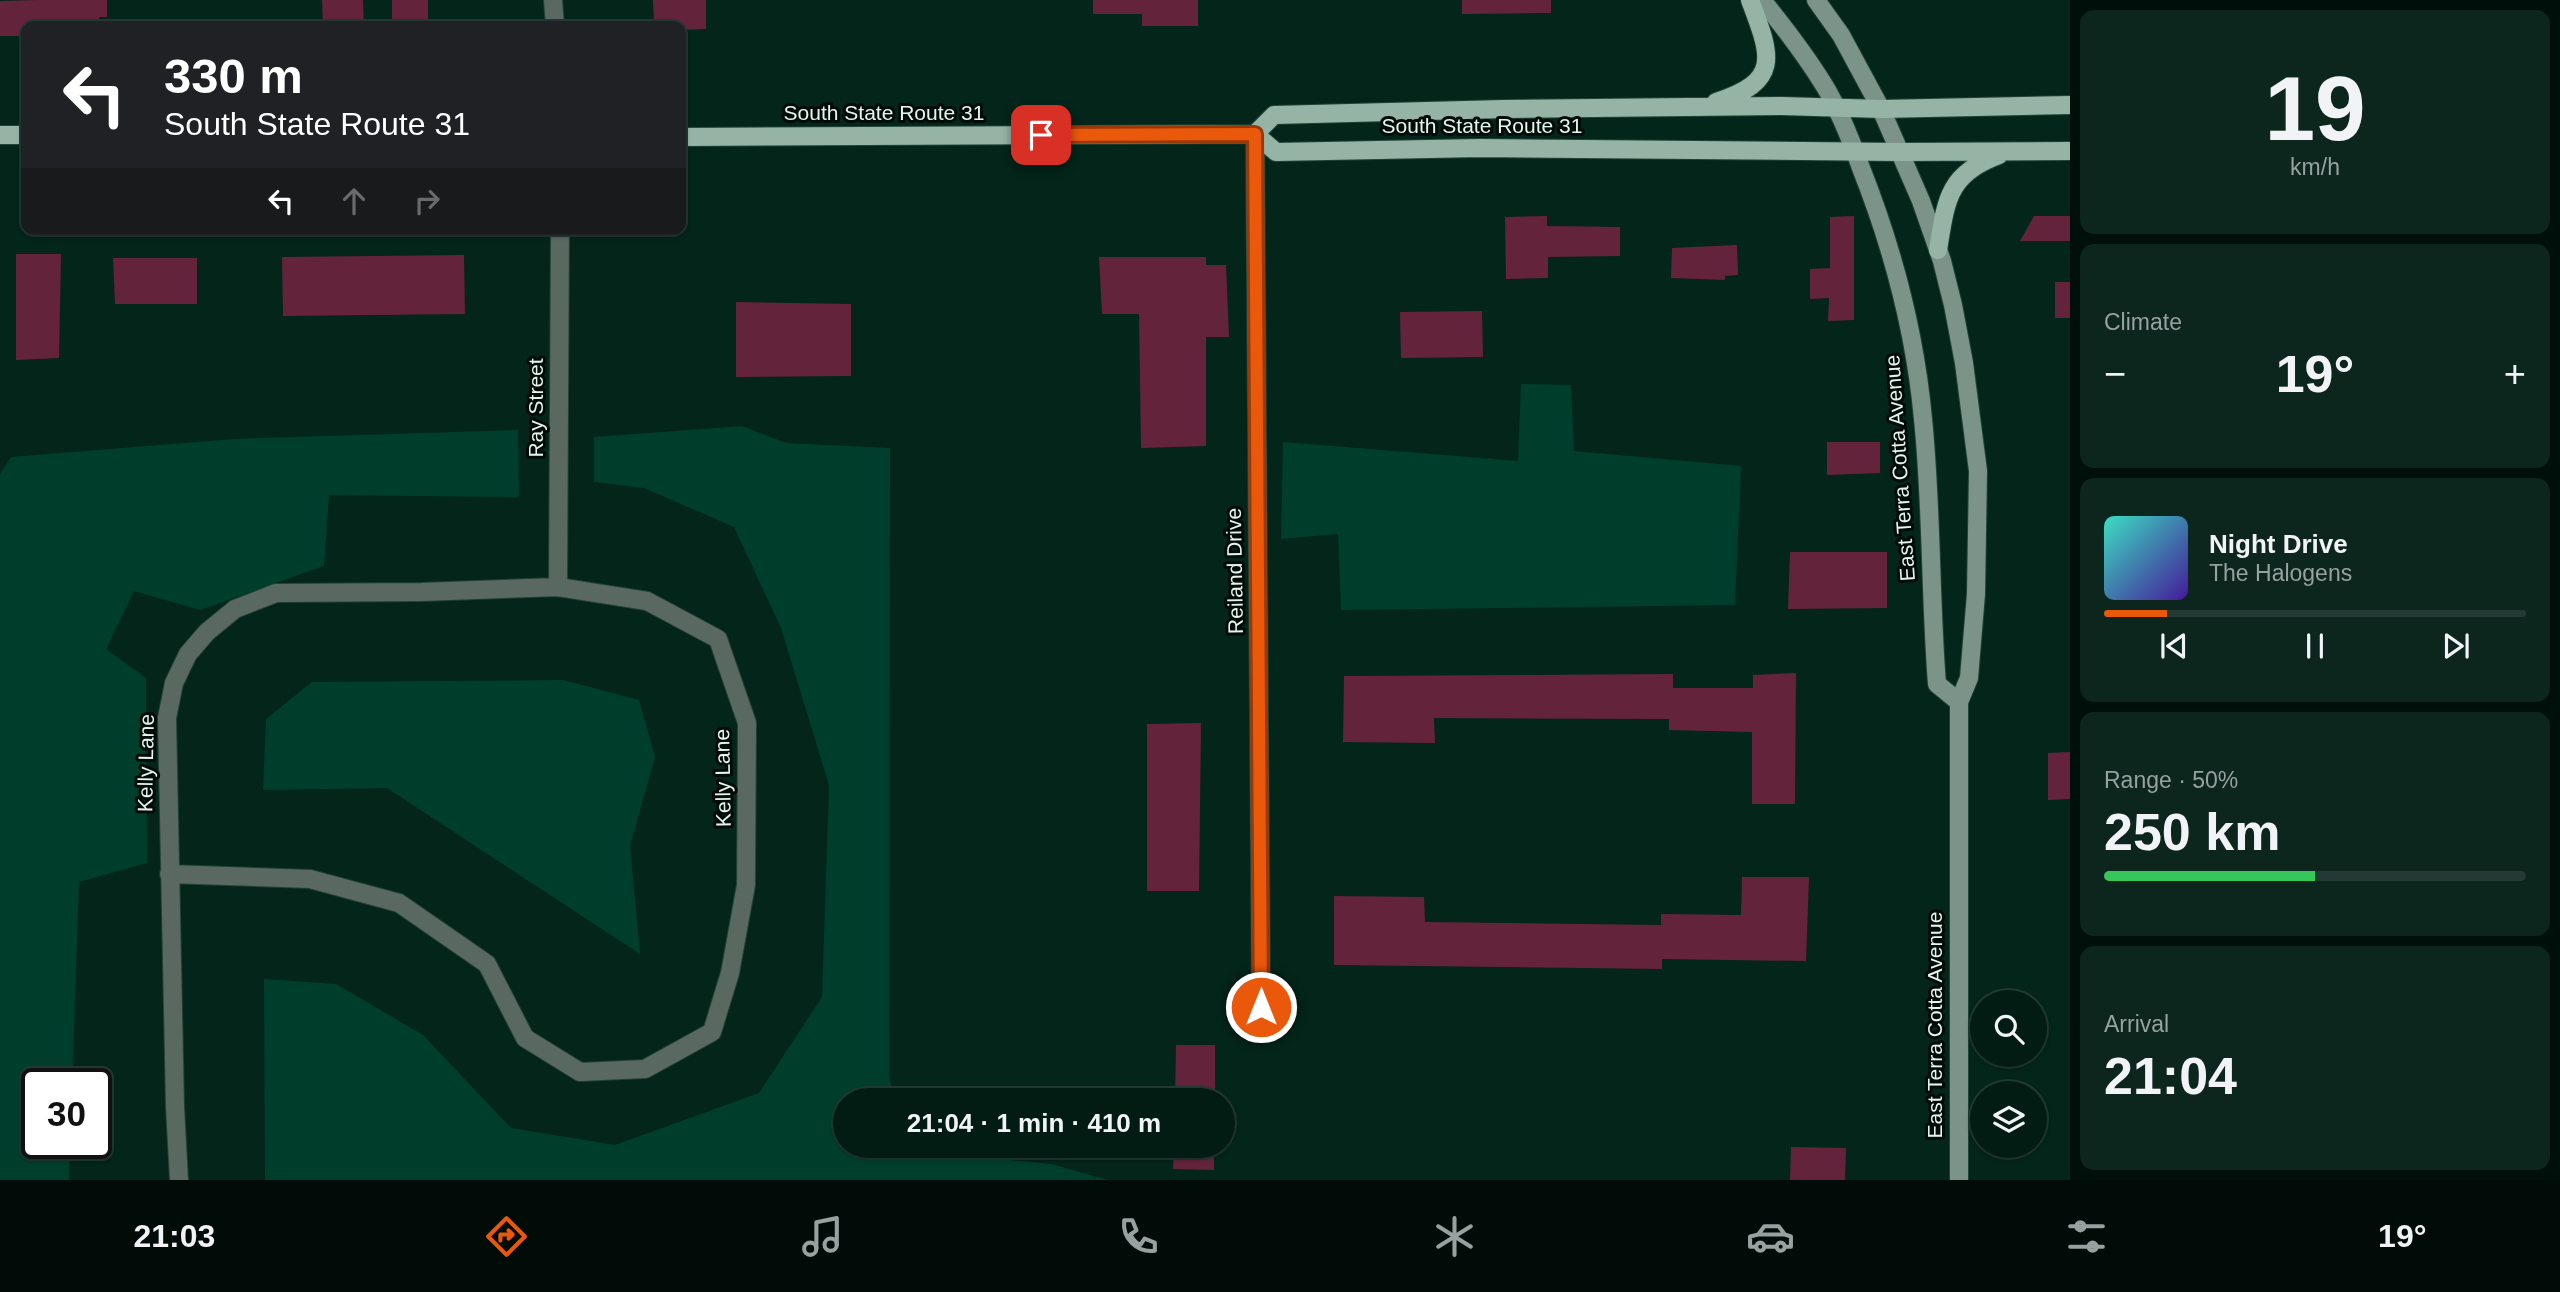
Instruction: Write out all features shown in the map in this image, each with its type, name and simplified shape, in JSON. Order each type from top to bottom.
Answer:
[{"type":"main road","points":[[1688,107],[1738,94],[1755,84],[1765,72],[1765,44],[1750,0]]},
{"type":"main road","name":"East Terra Cotta Avenue","points":[[1762,0],[1826,87],[1855,152],[1887,240],[1913,337],[1923,420],[1937,684],[1958,702]]},
{"type":"main road","name":"East Terra Cotta Avenue","points":[[1816,0],[1841,35],[1881,109],[1921,201],[1938,250],[1953,305],[1964,363],[1978,471],[1975,606],[1969,678],[1958,702],[1959,1180]]},
{"type":"main road","points":[[1688,107],[1881,109],[2070,105]]},
{"type":"main road","name":"South State Route 31","points":[[1255,134],[1274,116],[1688,107]]},
{"type":"main road","name":"South State Route 31","points":[[686,137],[1255,134],[1276,152],[1480,148],[1855,152],[2070,150]]},
{"type":"main road","points":[[0,135],[21,135]]},
{"type":"main road","points":[[1938,250],[1945,210],[1964,173],[1981,162],[2013,151]]},
{"type":"street","points":[[553,0],[555,21]]},
{"type":"street","name":"Reiland Drive","points":[[1255,134],[1261,1007]]},
{"type":"street","name":"Ray Street","points":[[558,587],[560,235]]},
{"type":"street","name":"Kelly Lane","points":[[169,874],[310,879],[400,903],[487,964],[525,1038],[580,1072],[645,1069],[712,1032],[730,973],[746,885],[747,723],[718,639],[647,601],[558,587],[276,593],[235,609],[188,654],[174,683],[167,718],[169,874],[179,1180]]},
{"type":"green space","points":[[1521,384],[1571,385],[1574,451],[1741,466],[1735,605],[1341,610],[1338,534],[1281,539],[1283,442],[1518,461]]},
{"type":"green space","points":[[742,426],[786,443],[890,448],[889,1074],[892,1088],[833,1088],[833,1158],[992,1158],[1051,1164],[1108,1180],[265,1180],[264,979],[336,984],[423,1035],[511,1128],[615,1145],[759,1093],[822,997],[829,785],[781,628],[734,527],[644,488],[594,482],[594,437]]},
{"type":"green space","points":[[518,430],[519,497],[329,495],[324,566],[200,610],[134,591],[106,649],[146,678],[147,863],[79,882],[73,1068],[21,1068],[21,1159],[70,1159],[69,1180],[0,1180],[0,474],[11,457],[234,439]]},
{"type":"green space","points":[[563,680],[639,700],[655,757],[630,846],[640,954],[387,788],[263,790],[266,719],[312,682]]},
{"type":"building","points":[[107,0],[107,17],[99,17],[99,21],[21,21],[21,36],[0,36],[0,1]]},
{"type":"building","points":[[322,0],[363,0],[364,21],[323,21]]},
{"type":"building","points":[[392,0],[428,0],[428,21],[392,21]]},
{"type":"building","points":[[653,0],[706,0],[706,29],[686,30],[686,21],[654,21]]},
{"type":"building","points":[[1093,0],[1198,0],[1198,26],[1142,26],[1142,14],[1093,14]]},
{"type":"building","points":[[1462,0],[1551,0],[1551,13],[1462,14]]},
{"type":"building","points":[[1547,216],[1547,226],[1620,227],[1620,256],[1548,257],[1548,278],[1506,279],[1505,217]]},
{"type":"building","points":[[1854,216],[1854,320],[1828,321],[1829,298],[1810,299],[1810,269],[1830,268],[1830,217]]},
{"type":"building","points":[[2034,216],[2070,216],[2070,241],[2020,241]]},
{"type":"building","points":[[1737,245],[1738,275],[1725,276],[1725,280],[1671,278],[1672,248]]},
{"type":"building","points":[[16,254],[61,254],[59,358],[16,360]]},
{"type":"building","points":[[464,255],[465,314],[283,316],[282,257]]},
{"type":"building","points":[[1099,257],[1206,257],[1206,265],[1226,265],[1229,337],[1206,337],[1206,446],[1141,448],[1139,314],[1102,314]]},
{"type":"building","points":[[113,258],[197,258],[197,304],[115,304]]},
{"type":"building","points":[[2055,282],[2070,282],[2070,318],[2055,318]]},
{"type":"building","points":[[736,302],[851,304],[851,376],[736,377]]},
{"type":"building","points":[[1482,311],[1483,357],[1401,358],[1400,312]]},
{"type":"building","points":[[1827,442],[1880,442],[1880,473],[1827,475]]},
{"type":"building","points":[[1790,552],[1887,552],[1887,608],[1788,609]]},
{"type":"building","points":[[1796,673],[1795,804],[1752,804],[1752,732],[1669,730],[1669,719],[1434,718],[1435,743],[1343,742],[1344,676],[1673,674],[1673,688],[1753,688],[1753,675]]},
{"type":"building","points":[[1201,723],[1199,891],[1147,891],[1147,724]]},
{"type":"building","points":[[2070,752],[2070,799],[2048,800],[2048,753]]},
{"type":"building","points":[[1742,877],[1809,877],[1806,961],[1662,959],[1662,969],[1334,965],[1334,896],[1424,897],[1425,922],[1661,925],[1661,914],[1741,915]]},
{"type":"building","points":[[1176,1045],[1215,1045],[1215,1088],[1175,1088]]},
{"type":"building","points":[[1791,1147],[1846,1148],[1845,1180],[1790,1180]]},
{"type":"building","points":[[1173,1158],[1214,1158],[1214,1170],[1173,1169]]},
{"type":"route","points":[[1041,135],[1255,134],[1261,1007]]}]
